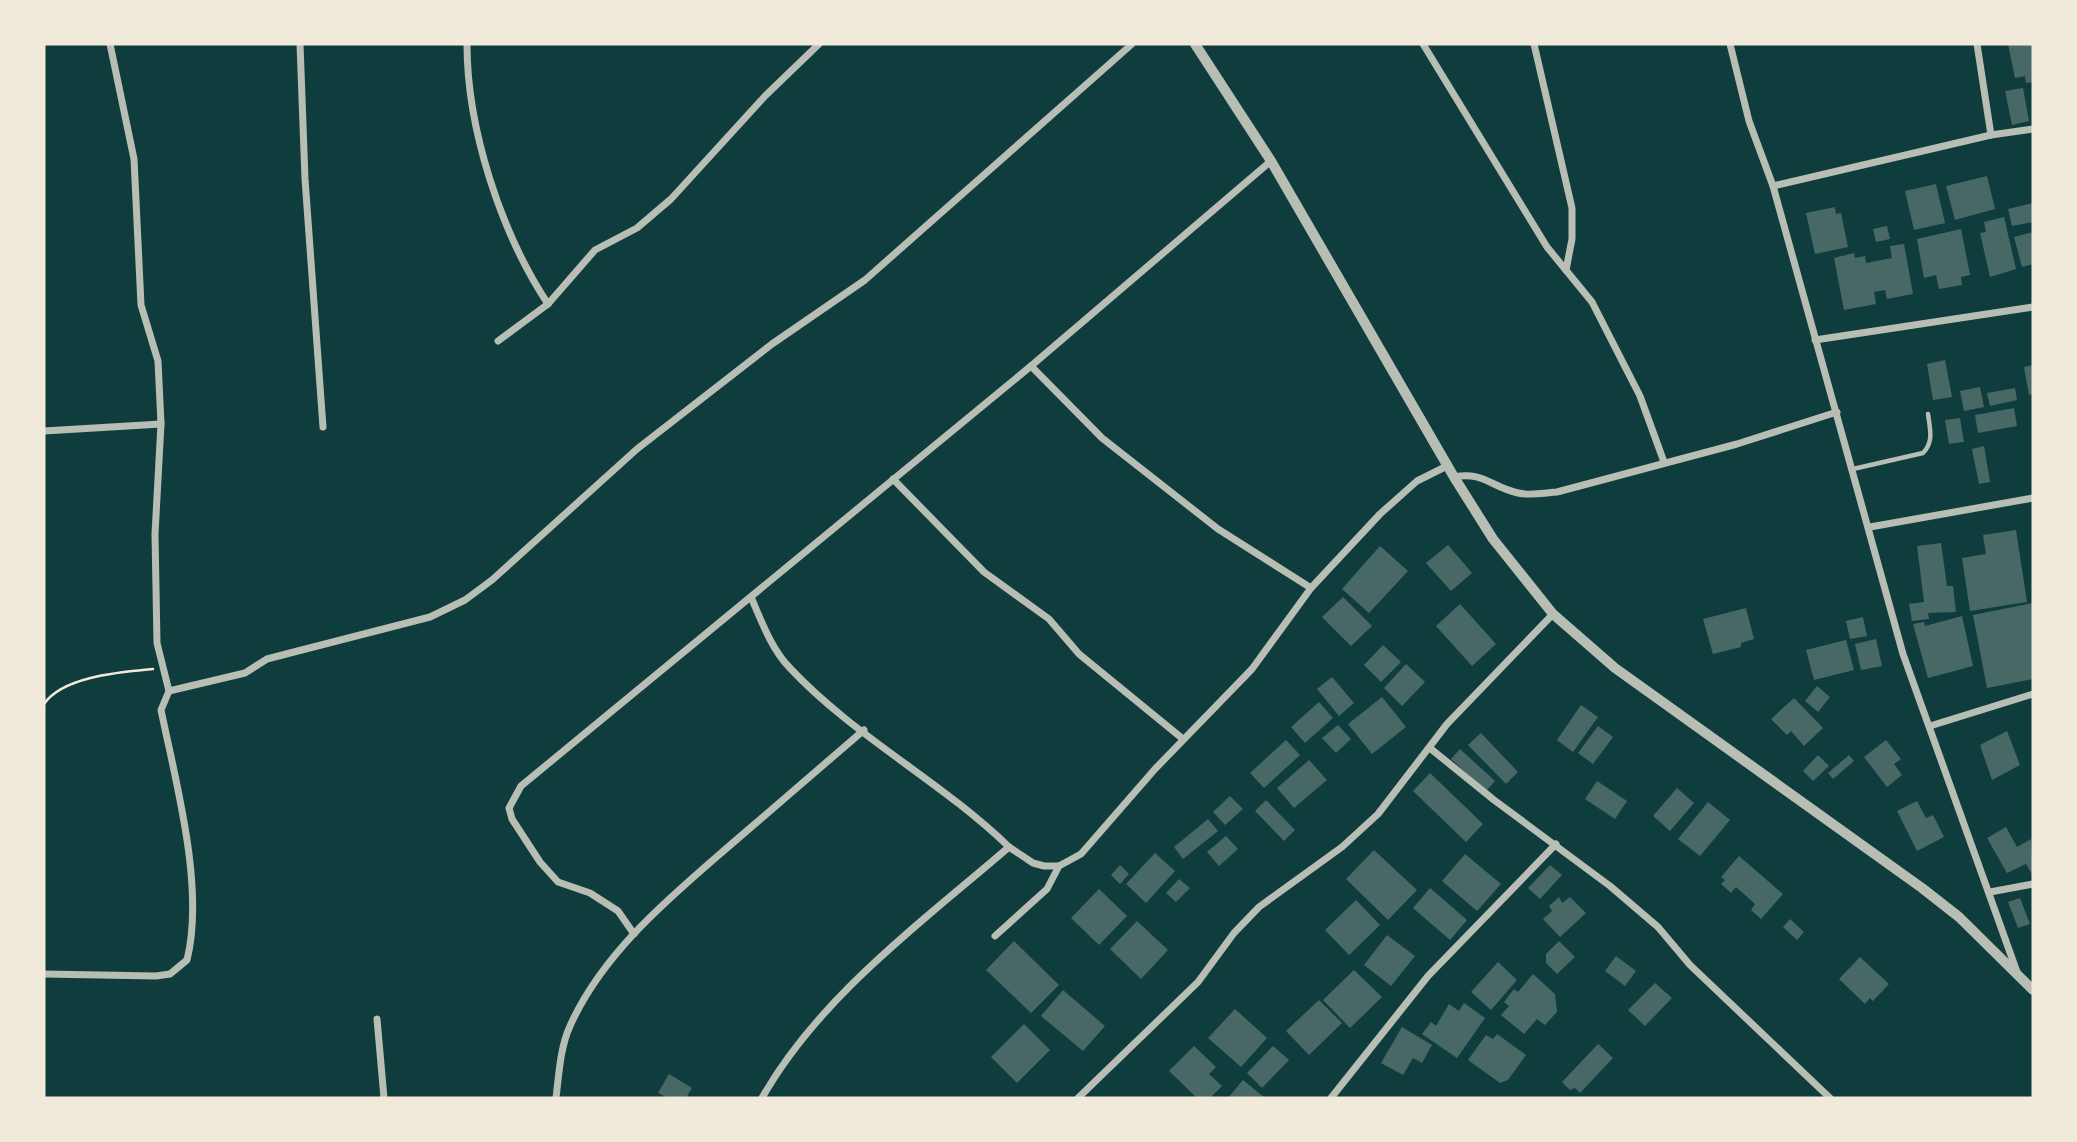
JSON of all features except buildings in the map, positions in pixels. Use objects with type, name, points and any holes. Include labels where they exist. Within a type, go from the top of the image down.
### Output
[{"type":"street","points":[[44,974],[170,974],[187,960],[192,923],[190,862],[162,710],[169,691],[157,643],[155,534],[161,424],[158,361],[141,304],[134,159],[110,44]]},
{"type":"street","points":[[300,44],[305,179],[323,427]]},
{"type":"street","points":[[467,44],[469,79],[493,188],[527,273],[548,304]]},
{"type":"street","points":[[498,341],[548,304],[596,250],[637,228],[671,199],[765,96],[819,44]]},
{"type":"street","points":[[169,691],[245,673],[267,659],[312,646],[430,617],[465,600],[492,580],[636,449],[772,344],[865,280],[1132,44]]},
{"type":"street","points":[[1195,44],[1271,161],[1447,466],[1493,539],[1553,614],[1615,668],[1922,888],[1959,917],[2033,990]]},
{"type":"street","points":[[1423,44],[1547,247],[1592,302],[1640,396],[1664,462]]},
{"type":"street","points":[[1534,44],[1572,208],[1572,239],[1566,270]]},
{"type":"street","points":[[1730,44],[1749,121],[1773,186],[1870,527],[1888,602],[2017,972]]},
{"type":"street","points":[[1977,44],[1991,135]]},
{"type":"street","points":[[1773,186],[1991,135],[2033,129]]},
{"type":"street","points":[[634,934],[610,905],[590,893],[558,882],[540,862],[512,819],[512,801],[521,786],[1031,366],[1271,161]]},
{"type":"street","points":[[1815,340],[2033,307]]},
{"type":"street","points":[[1031,366],[1102,438],[1219,528],[1311,588]]},
{"type":"street","points":[[1454,477],[1474,474],[1503,488],[1527,495],[1557,492],[1737,444],[1837,411]]},
{"type":"street","points":[[44,431],[161,424]]},
{"type":"street","points":[[995,936],[1047,889],[1059,866],[1081,854],[1183,739],[1252,669],[1311,588],[1380,514],[1416,481],[1447,466]]},
{"type":"street","points":[[893,479],[984,572],[1049,620],[1079,654],[1183,739]]},
{"type":"street","points":[[1870,527],[2033,498]]},
{"type":"street","points":[[751,597],[769,637],[788,666],[1009,847],[1033,863],[1059,866]]},
{"type":"street","points":[[1078,1098],[1198,982],[1259,907],[1342,847],[1378,814],[1447,724],[1553,614]]},
{"type":"street","points":[[1930,726],[2033,694]]},
{"type":"street","points":[[556,1098],[562,1045],[570,1025],[584,999],[634,934],[669,898],[864,730]]},
{"type":"street","points":[[1430,749],[1494,800],[1556,844],[1658,927],[1690,965],[1830,1098]]},
{"type":"street","points":[[1331,1098],[1428,976],[1556,844]]},
{"type":"street","points":[[762,1098],[808,1030],[863,973],[1009,847]]},
{"type":"street","points":[[1990,892],[2033,884]]},
{"type":"street","points":[[377,1019],[384,1098]]},
{"type":"lane","points":[[1853,469],[1923,453],[1929,447],[1931,439],[1928,414]]},
{"type":"path","points":[[44,704],[65,687],[88,680],[112,673],[163,668]]}]
